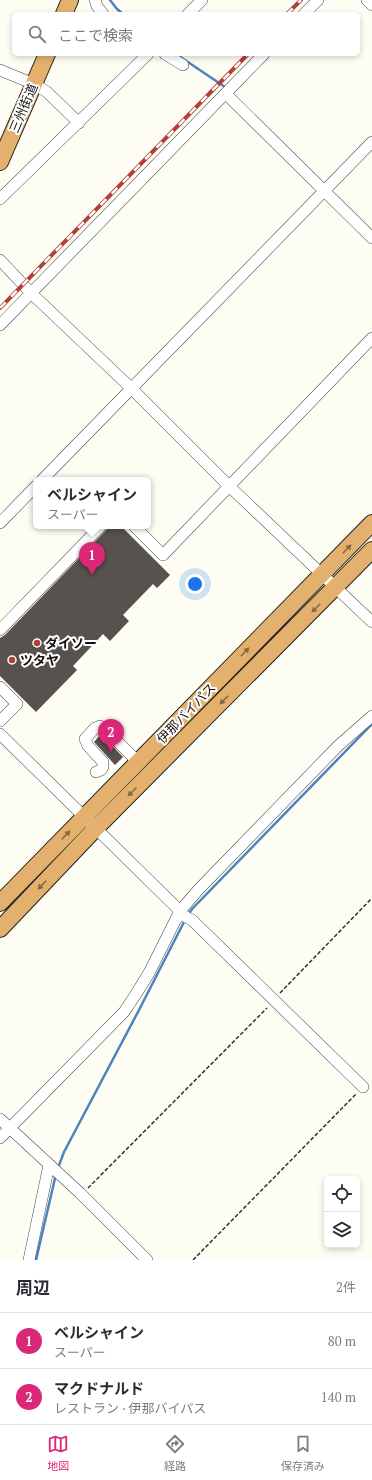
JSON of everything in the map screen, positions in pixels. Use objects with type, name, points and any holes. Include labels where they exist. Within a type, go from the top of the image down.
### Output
[{"type":"highway","points":[[65,12],[70,0]]},
{"type":"highway","name":"三州街道","points":[[0,162],[46,56]]},
{"type":"highway","name":"伊那バイパス","points":[[0,903],[372,523]]},
{"type":"highway","name":"伊那バイパス","points":[[0,929],[96,828],[372,550]]},
{"type":"street","points":[[95,0],[102,12]]},
{"type":"street","points":[[190,12],[202,0]]},
{"type":"street","points":[[306,12],[318,0]]},
{"type":"street","points":[[366,0],[372,5]]},
{"type":"street","points":[[0,199],[146,56]]},
{"type":"street","points":[[168,56],[183,66]]},
{"type":"street","points":[[0,325],[262,56]]},
{"type":"street","points":[[0,70],[34,84],[47,92],[79,123]]},
{"type":"street","points":[[226,94],[372,238]]},
{"type":"street","points":[[45,477],[372,142]]},
{"type":"street","points":[[0,260],[31,293],[131,388],[229,486],[372,622]]},
{"type":"street","points":[[137,529],[163,555],[372,338]]},
{"type":"street","points":[[0,524],[33,489]]},
{"type":"street","points":[[0,630],[98,529]]},
{"type":"street","points":[[0,687],[17,704],[0,721]]},
{"type":"street","points":[[0,1138],[124,1012],[185,916],[199,888],[338,746],[372,716]]},
{"type":"street","points":[[96,772],[101,770],[103,767],[103,762],[88,746],[85,739],[95,728],[100,726],[104,728],[138,762]]},
{"type":"street","points":[[0,734],[185,916],[363,1087]]},
{"type":"street","points":[[0,1119],[80,1193],[147,1260]]},
{"type":"street","points":[[29,1260],[51,1166]]},
{"type":"path","points":[[80,1193],[86,1190],[274,1001],[372,898]]},
{"type":"path","points":[[193,1260],[363,1087]]},
{"type":"building","points":[[107,529],[124,529],[170,575],[157,588],[153,584],[123,615],[129,621],[110,641],[103,634],[73,666],[77,670],[36,712],[0,676],[0,638],[5,635]]},
{"type":"building","points":[[101,734],[123,757],[115,765],[94,742]]},
{"type":"waterway","points":[[110,0],[121,12]]},
{"type":"waterway","points":[[179,56],[225,87]]},
{"type":"waterway","points":[[188,915],[192,909],[372,724]]},
{"type":"waterway","points":[[58,1168],[64,1152],[185,920]]},
{"type":"waterway","points":[[36,1260],[56,1174]]},
{"type":"railway","points":[[289,12],[301,0]]},
{"type":"railway","points":[[0,308],[246,56]]},
{"type":"place","name":"ベルシャイン","points":[[92,575]]},
{"type":"place","name":"ダイソー","points":[[37,643]]},
{"type":"place","name":"ツタヤ","points":[[12,660]]},
{"type":"place","name":"マクドナルド","points":[[111,752]]}]
